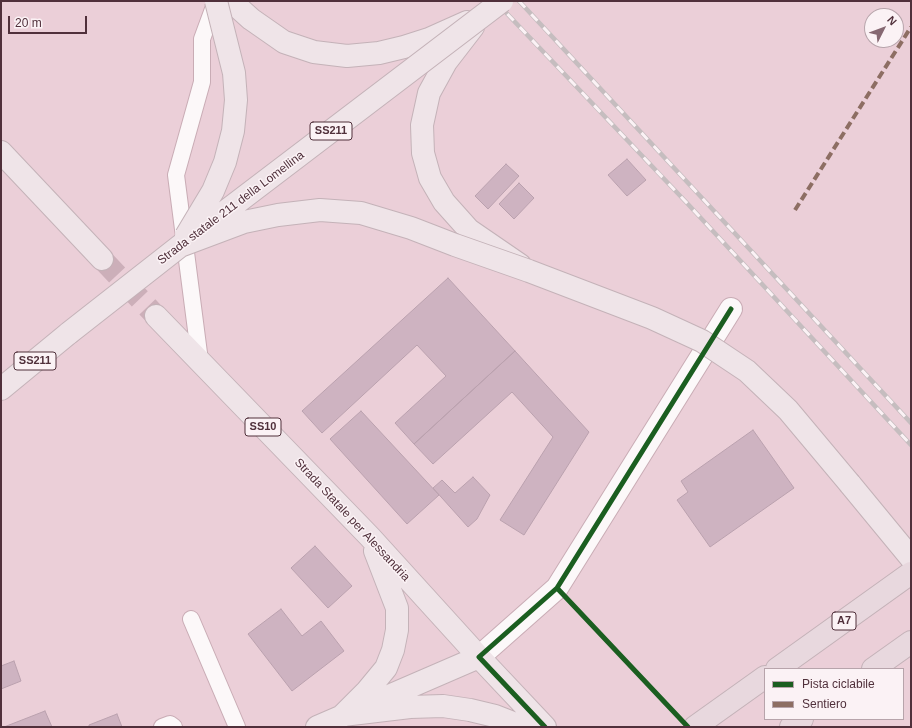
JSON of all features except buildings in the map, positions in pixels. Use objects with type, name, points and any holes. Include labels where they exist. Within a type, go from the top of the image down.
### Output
[{"type":"highway","name":"A7","points":[[777,668],[911,573]]},
{"type":"highway","points":[[874,668],[911,642]]},
{"type":"highway","points":[[695,727],[764,678]]},
{"type":"highway","points":[[791,727],[801,720]]},
{"type":"main road","points":[[180,246],[213,191],[225,162],[233,130],[236,100],[234,73],[216,1]]},
{"type":"main road","points":[[231,1],[250,19],[284,42],[314,52],[347,56],[380,53],[429,40],[483,15]]},
{"type":"main road","name":"Strada statale 211 della Lomellina","points":[[1,389],[180,246],[502,1]]},
{"type":"main road","points":[[483,15],[446,62],[429,93],[422,125],[423,153],[430,178],[444,202],[469,230],[529,270]]},
{"type":"main road","points":[[1,152],[102,259]]},
{"type":"main road","points":[[1,173],[64,220]]},
{"type":"main road","points":[[180,246],[244,222],[278,215],[320,210],[361,214],[404,226],[529,270],[652,318],[702,341],[747,371],[788,410],[911,558]]},
{"type":"main road","name":"Strada Statale per Alessandria","points":[[156,316],[370,537],[545,727]]},
{"type":"main road","points":[[343,715],[367,691],[386,668],[393,650],[397,630],[396,608],[370,537]]},
{"type":"main road","points":[[317,727],[479,657]]},
{"type":"main road","points":[[343,715],[410,707],[443,706],[495,716],[523,727]]},
{"type":"street","points":[[479,657],[557,588],[731,309]]},
{"type":"lane","points":[[200,361],[176,176],[202,82],[202,39],[216,1]]},
{"type":"lane","points":[[191,619],[237,727]]},
{"type":"lane","points":[[162,727],[170,724],[174,727]]},
{"type":"tunnel","points":[[102,259],[156,316]]},
{"type":"railway","points":[[495,1],[686,202],[911,445]]},
{"type":"railway","points":[[519,1],[911,423]]},
{"type":"marked path","points":[[795,210],[911,27]]},
{"type":"cycle path","points":[[545,727],[479,657],[557,588],[731,309]]},
{"type":"cycle path","points":[[557,588],[688,727]]}]
